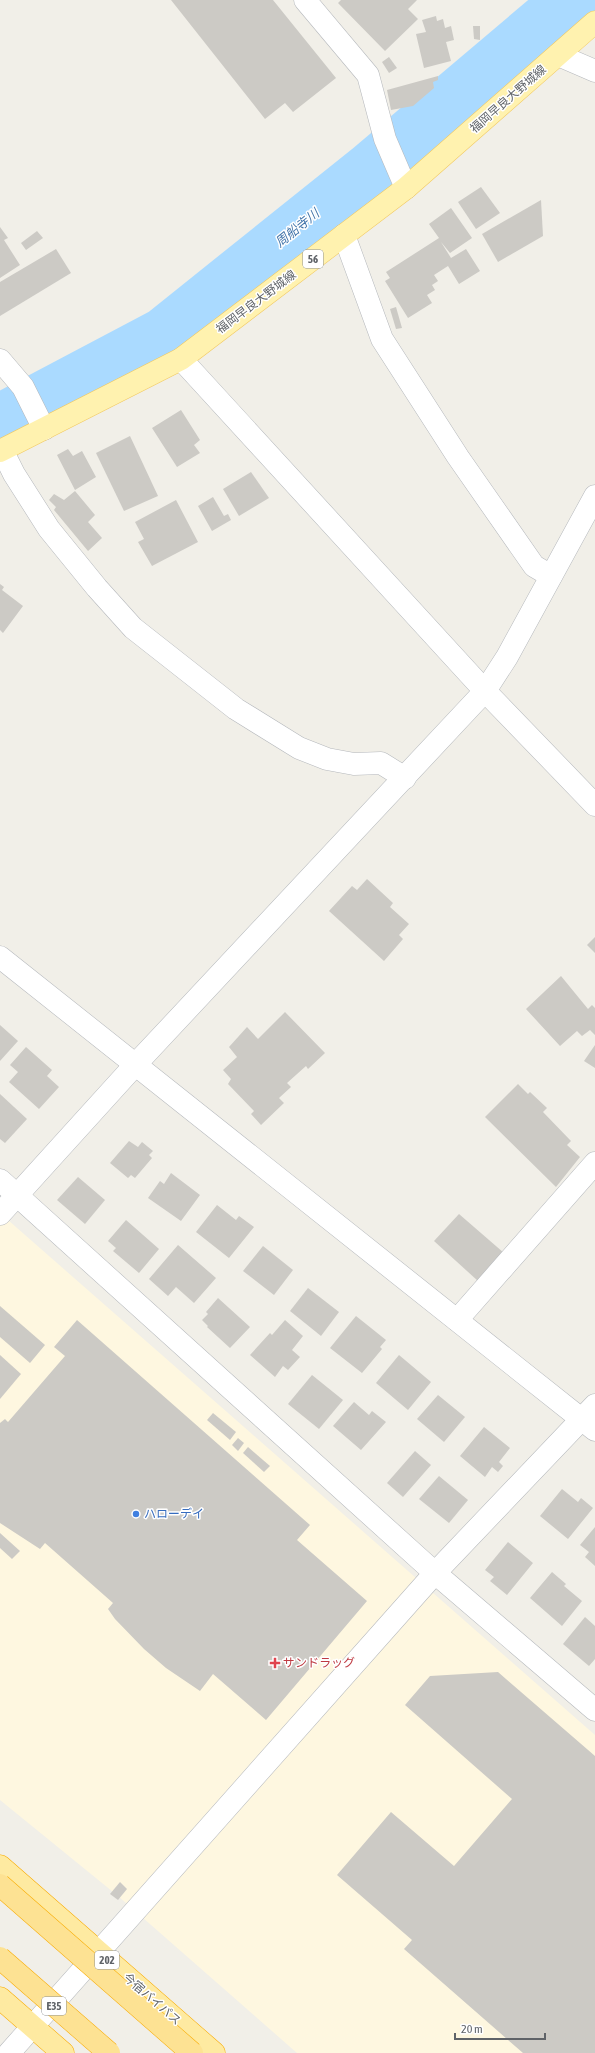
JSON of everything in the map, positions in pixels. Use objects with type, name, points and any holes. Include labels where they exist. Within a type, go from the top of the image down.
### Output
[{"type":"highway","name":"今宿バイパス","points":[[0,1866],[214,2053]]},
{"type":"highway","points":[[0,1885],[192,2053]]},
{"type":"highway","name":"E35","points":[[0,1958],[109,2053]]},
{"type":"highway","points":[[0,1998],[63,2053]]},
{"type":"main road","name":"福岡早良大野城線","points":[[1,451],[180,359],[406,188],[595,22]]},
{"type":"street","points":[[307,1],[368,75],[385,139],[406,188]]},
{"type":"street","points":[[558,55],[595,72]]},
{"type":"street","points":[[344,235],[382,340],[458,457],[534,566],[551,576]]},
{"type":"street","points":[[180,359],[485,691],[595,805]]},
{"type":"street","points":[[0,360],[23,387],[44,429]]},
{"type":"street","points":[[1,451],[14,474],[50,528],[97,588],[133,628],[236,708],[299,748],[327,759],[354,764],[381,763],[405,778]]},
{"type":"street","points":[[0,1214],[135,1065],[485,691],[507,657],[595,496]]},
{"type":"street","points":[[0,957],[458,1320],[591,1418],[435,1573],[9,2053]]},
{"type":"street","points":[[458,1320],[595,1163]]},
{"type":"street","points":[[0,1180],[435,1573],[595,1710]]},
{"type":"shaded area","points":[[0,1213],[595,1735],[595,2053],[297,2053],[118,1896],[0,1800]]},
{"type":"building","points":[[171,0],[273,0],[336,78],[293,112],[285,103],[265,119]]},
{"type":"building","points":[[341,0],[417,0],[408,9],[418,19],[385,51],[338,3]]},
{"type":"building","points":[[436,16],[437,21],[443,19],[445,28],[451,26],[454,40],[446,42],[451,61],[424,68],[416,34],[426,32],[422,20]]},
{"type":"building","points":[[473,26],[480,26],[480,40],[474,39]]},
{"type":"building","points":[[389,57],[397,68],[389,73],[382,62]]},
{"type":"building","points":[[438,76],[438,80],[433,82],[434,88],[413,106],[391,110],[387,90]]},
{"type":"building","points":[[481,187],[500,213],[476,229],[458,202]]},
{"type":"building","points":[[541,200],[543,236],[498,262],[482,234]]},
{"type":"building","points":[[451,208],[472,238],[450,253],[441,242],[451,258],[466,249],[480,271],[459,284],[448,266],[434,275],[438,281],[432,285],[435,290],[427,295],[432,303],[408,318],[385,281],[390,278],[386,272],[439,238],[429,224]]},
{"type":"building","points":[[0,227],[8,238],[4,240],[20,265],[0,278]]},
{"type":"building","points":[[37,231],[43,238],[26,250],[21,243]]},
{"type":"building","points":[[56,249],[71,273],[0,316],[0,282]]},
{"type":"building","points":[[396,307],[402,328],[396,329],[390,309]]},
{"type":"building","points":[[181,410],[200,440],[194,445],[200,453],[177,467],[152,428]]},
{"type":"building","points":[[130,436],[158,496],[124,511],[96,453]]},
{"type":"building","points":[[68,449],[73,456],[82,451],[96,477],[75,490],[57,455]]},
{"type":"building","points":[[251,472],[269,498],[239,516],[223,489]]},
{"type":"building","points":[[75,491],[95,515],[88,522],[102,538],[88,551],[54,510],[56,507],[49,500],[54,494],[64,500]]},
{"type":"building","points":[[213,497],[224,516],[228,514],[231,520],[212,531],[198,506]]},
{"type":"building","points":[[176,500],[198,542],[152,566],[138,542],[144,539],[135,522]]},
{"type":"building","points":[[0,584],[4,587],[2,590],[23,606],[3,633],[0,630]]},
{"type":"building","points":[[367,879],[393,903],[390,907],[409,924],[399,935],[403,939],[384,961],[329,911],[352,886],[357,890]]},
{"type":"building","points":[[595,937],[595,953],[587,945]]},
{"type":"building","points":[[561,976],[588,1009],[592,1005],[595,1008],[595,1035],[590,1030],[582,1036],[577,1031],[560,1046],[526,1009]]},
{"type":"building","points":[[285,1012],[325,1053],[308,1069],[306,1066],[287,1083],[291,1087],[279,1098],[284,1103],[261,1125],[251,1114],[254,1111],[228,1084],[231,1079],[223,1070],[237,1057],[229,1047],[247,1027],[258,1039]]},
{"type":"building","points":[[0,1025],[18,1041],[0,1061]]},
{"type":"building","points":[[595,1045],[595,1068],[584,1061]]},
{"type":"building","points":[[26,1047],[52,1070],[47,1076],[59,1087],[39,1109],[9,1082],[18,1072],[10,1065]]},
{"type":"building","points":[[518,1084],[528,1094],[530,1092],[547,1108],[543,1112],[571,1141],[567,1145],[580,1157],[556,1187],[485,1117]]},
{"type":"building","points":[[0,1094],[27,1119],[5,1143],[0,1139]]},
{"type":"building","points":[[129,1141],[138,1147],[142,1142],[153,1151],[149,1155],[152,1158],[135,1178],[131,1175],[128,1178],[110,1163]]},
{"type":"building","points":[[171,1173],[200,1195],[181,1221],[148,1198],[160,1181],[164,1184]]},
{"type":"building","points":[[78,1177],[105,1200],[85,1224],[57,1200]]},
{"type":"building","points":[[217,1205],[236,1220],[239,1216],[254,1227],[229,1258],[196,1232]]},
{"type":"building","points":[[459,1214],[504,1253],[478,1281],[434,1241]]},
{"type":"building","points":[[126,1220],[159,1249],[139,1273],[113,1251],[116,1248],[108,1241]]},
{"type":"building","points":[[178,1245],[216,1278],[194,1303],[176,1287],[168,1296],[149,1279]]},
{"type":"building","points":[[263,1246],[293,1270],[274,1295],[243,1271]]},
{"type":"building","points":[[308,1288],[339,1312],[321,1336],[290,1311]]},
{"type":"building","points":[[218,1298],[250,1327],[230,1348],[207,1327],[208,1326],[202,1320],[208,1314],[206,1312]]},
{"type":"building","points":[[0,1306],[45,1345],[30,1363],[0,1337]]},
{"type":"building","points":[[356,1316],[386,1340],[380,1347],[382,1349],[362,1373],[330,1348]]},
{"type":"building","points":[[77,1320],[310,1525],[297,1540],[367,1601],[266,1720],[213,1674],[200,1691],[166,1668],[144,1649],[115,1619],[108,1609],[113,1603],[45,1543],[40,1549],[0,1523],[0,1423],[5,1419],[8,1422],[65,1356],[54,1347]]},
{"type":"building","points":[[285,1320],[303,1336],[292,1350],[300,1357],[288,1370],[283,1366],[275,1377],[250,1355],[270,1333],[272,1335]]},
{"type":"building","points":[[0,1355],[21,1374],[0,1399]]},
{"type":"building","points":[[399,1355],[431,1382],[408,1410],[376,1383]]},
{"type":"building","points":[[312,1375],[343,1400],[319,1429],[288,1404]]},
{"type":"building","points":[[438,1395],[465,1417],[444,1442],[417,1419]]},
{"type":"building","points":[[354,1402],[369,1415],[372,1411],[386,1422],[361,1450],[333,1426]]},
{"type":"building","points":[[213,1413],[236,1432],[230,1440],[207,1420]]},
{"type":"building","points":[[484,1427],[510,1448],[499,1462],[503,1466],[498,1472],[492,1467],[485,1477],[460,1456]]},
{"type":"building","points":[[238,1438],[244,1443],[238,1451],[232,1445]]},
{"type":"building","points":[[248,1447],[270,1466],[264,1472],[243,1453]]},
{"type":"building","points":[[415,1451],[431,1465],[403,1497],[387,1483]]},
{"type":"building","points":[[439,1476],[468,1500],[449,1523],[419,1499]]},
{"type":"building","points":[[562,1489],[578,1502],[581,1498],[593,1508],[568,1539],[540,1516]]},
{"type":"building","points":[[595,1527],[595,1566],[585,1557],[589,1552],[580,1545]]},
{"type":"building","points":[[0,1533],[20,1551],[12,1559],[0,1548]]},
{"type":"building","points":[[508,1542],[533,1563],[507,1595],[490,1581],[494,1577],[485,1570]]},
{"type":"building","points":[[552,1572],[566,1584],[564,1586],[582,1601],[562,1626],[530,1598]]},
{"type":"building","points":[[585,1617],[595,1626],[595,1659],[589,1666],[563,1644]]},
{"type":"building","points":[[498,1672],[595,1756],[595,2053],[523,2053],[404,1949],[412,1940],[337,1875],[391,1812],[454,1866],[512,1799],[405,1705],[430,1676]]},
{"type":"building","points":[[120,1882],[127,1889],[118,1900],[110,1894]]},
{"type":"waterway","name":"周船寺川","points":[[0,421],[163,335],[369,170],[570,0]]},
{"type":"place","name":"ハローデイ","points":[[136,1514]]},
{"type":"place","name":"サンドラッグ","points":[[275,1663]]}]
